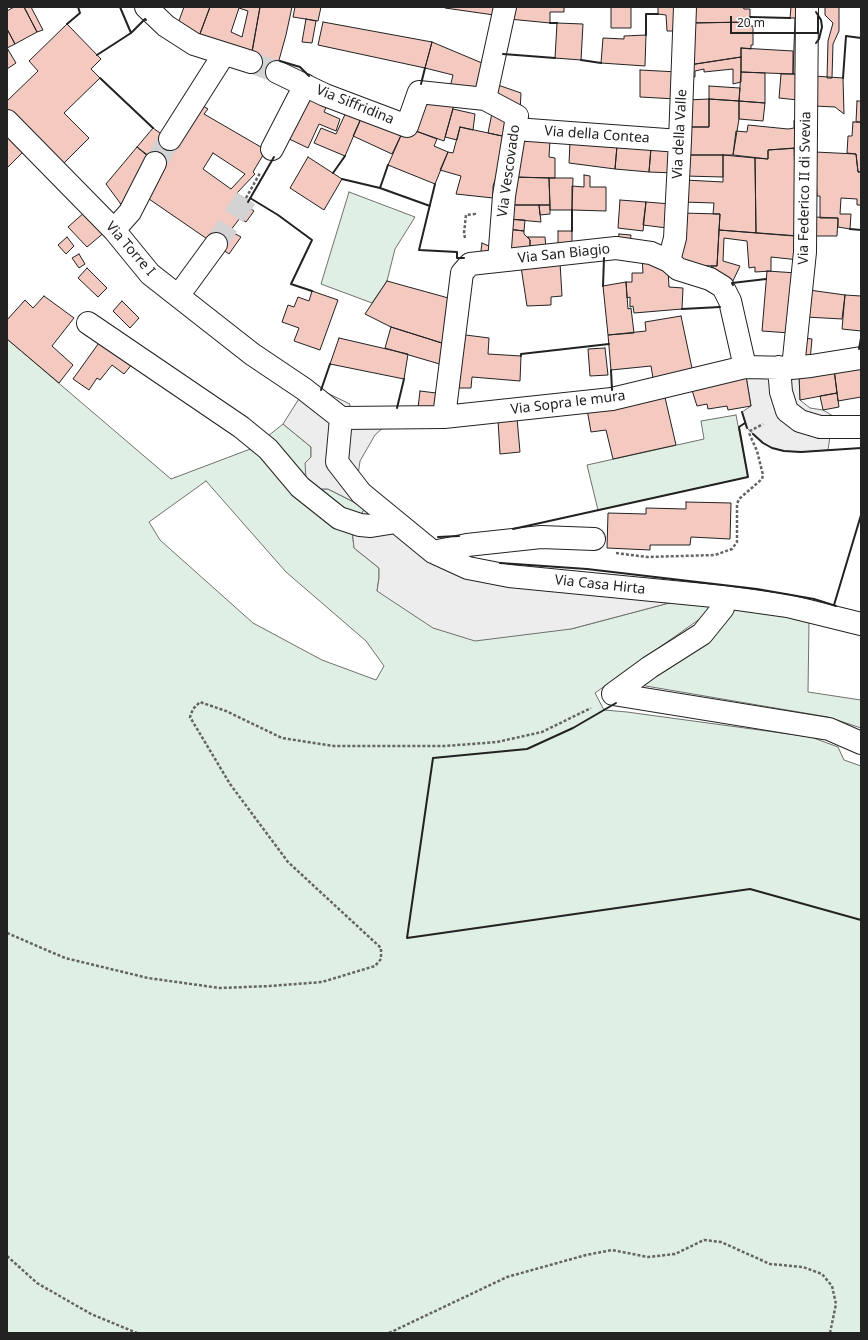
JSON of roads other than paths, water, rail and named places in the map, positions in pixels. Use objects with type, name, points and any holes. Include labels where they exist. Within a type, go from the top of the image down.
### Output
[{"type":"street","points":[[146,7],[166,26],[194,44],[251,62]]},
{"type":"street","points":[[485,99],[505,7]]},
{"type":"street","name":"Via della Valle","points":[[669,261],[675,238],[685,7]]},
{"type":"street","name":"Via Federico II di Svevia","points":[[807,7],[805,252],[794,358],[785,367],[781,392],[787,411],[800,421],[820,427],[861,427]]},
{"type":"street","points":[[170,139],[224,54]]},
{"type":"street","name":"Via Siffridina","points":[[277,72],[325,95],[407,126],[420,92],[485,99]]},
{"type":"street","points":[[272,149],[305,85]]},
{"type":"street","name":"Via Vescovado","points":[[485,99],[517,116],[504,196],[499,261]]},
{"type":"street","name":"Via Torre I","points":[[7,121],[114,230],[150,274],[252,354],[304,388],[341,418]]},
{"type":"street","name":"Via della Contea","points":[[515,128],[680,141]]},
{"type":"street","points":[[114,230],[130,212],[155,163]]},
{"type":"street","points":[[178,296],[216,244]]},
{"type":"street","name":"Via San Biagio","points":[[444,417],[462,273],[470,264],[616,248],[651,253],[669,261],[678,269],[710,279],[723,287],[730,301],[745,367]]},
{"type":"street","points":[[88,323],[241,427],[268,449],[300,487],[339,518],[360,525],[371,526],[396,522]]},
{"type":"street","name":"Via Sopra le mura","points":[[341,418],[444,417],[612,399],[745,367],[811,366],[861,358]]},
{"type":"street","name":"Via Casa Hirta","points":[[341,418],[337,462],[361,492],[433,552],[468,568],[509,576],[724,596],[788,606],[861,624]]},
{"type":"street","points":[[433,552],[467,545],[541,537],[594,539]]},
{"type":"street","points":[[724,596],[722,608],[702,634],[650,667],[613,694],[829,729],[861,743]]},
{"type":"tunnel","points":[[251,62],[277,72]]},
{"type":"tunnel","points":[[155,163],[170,139]]},
{"type":"tunnel","points":[[216,244],[246,198]]}]
